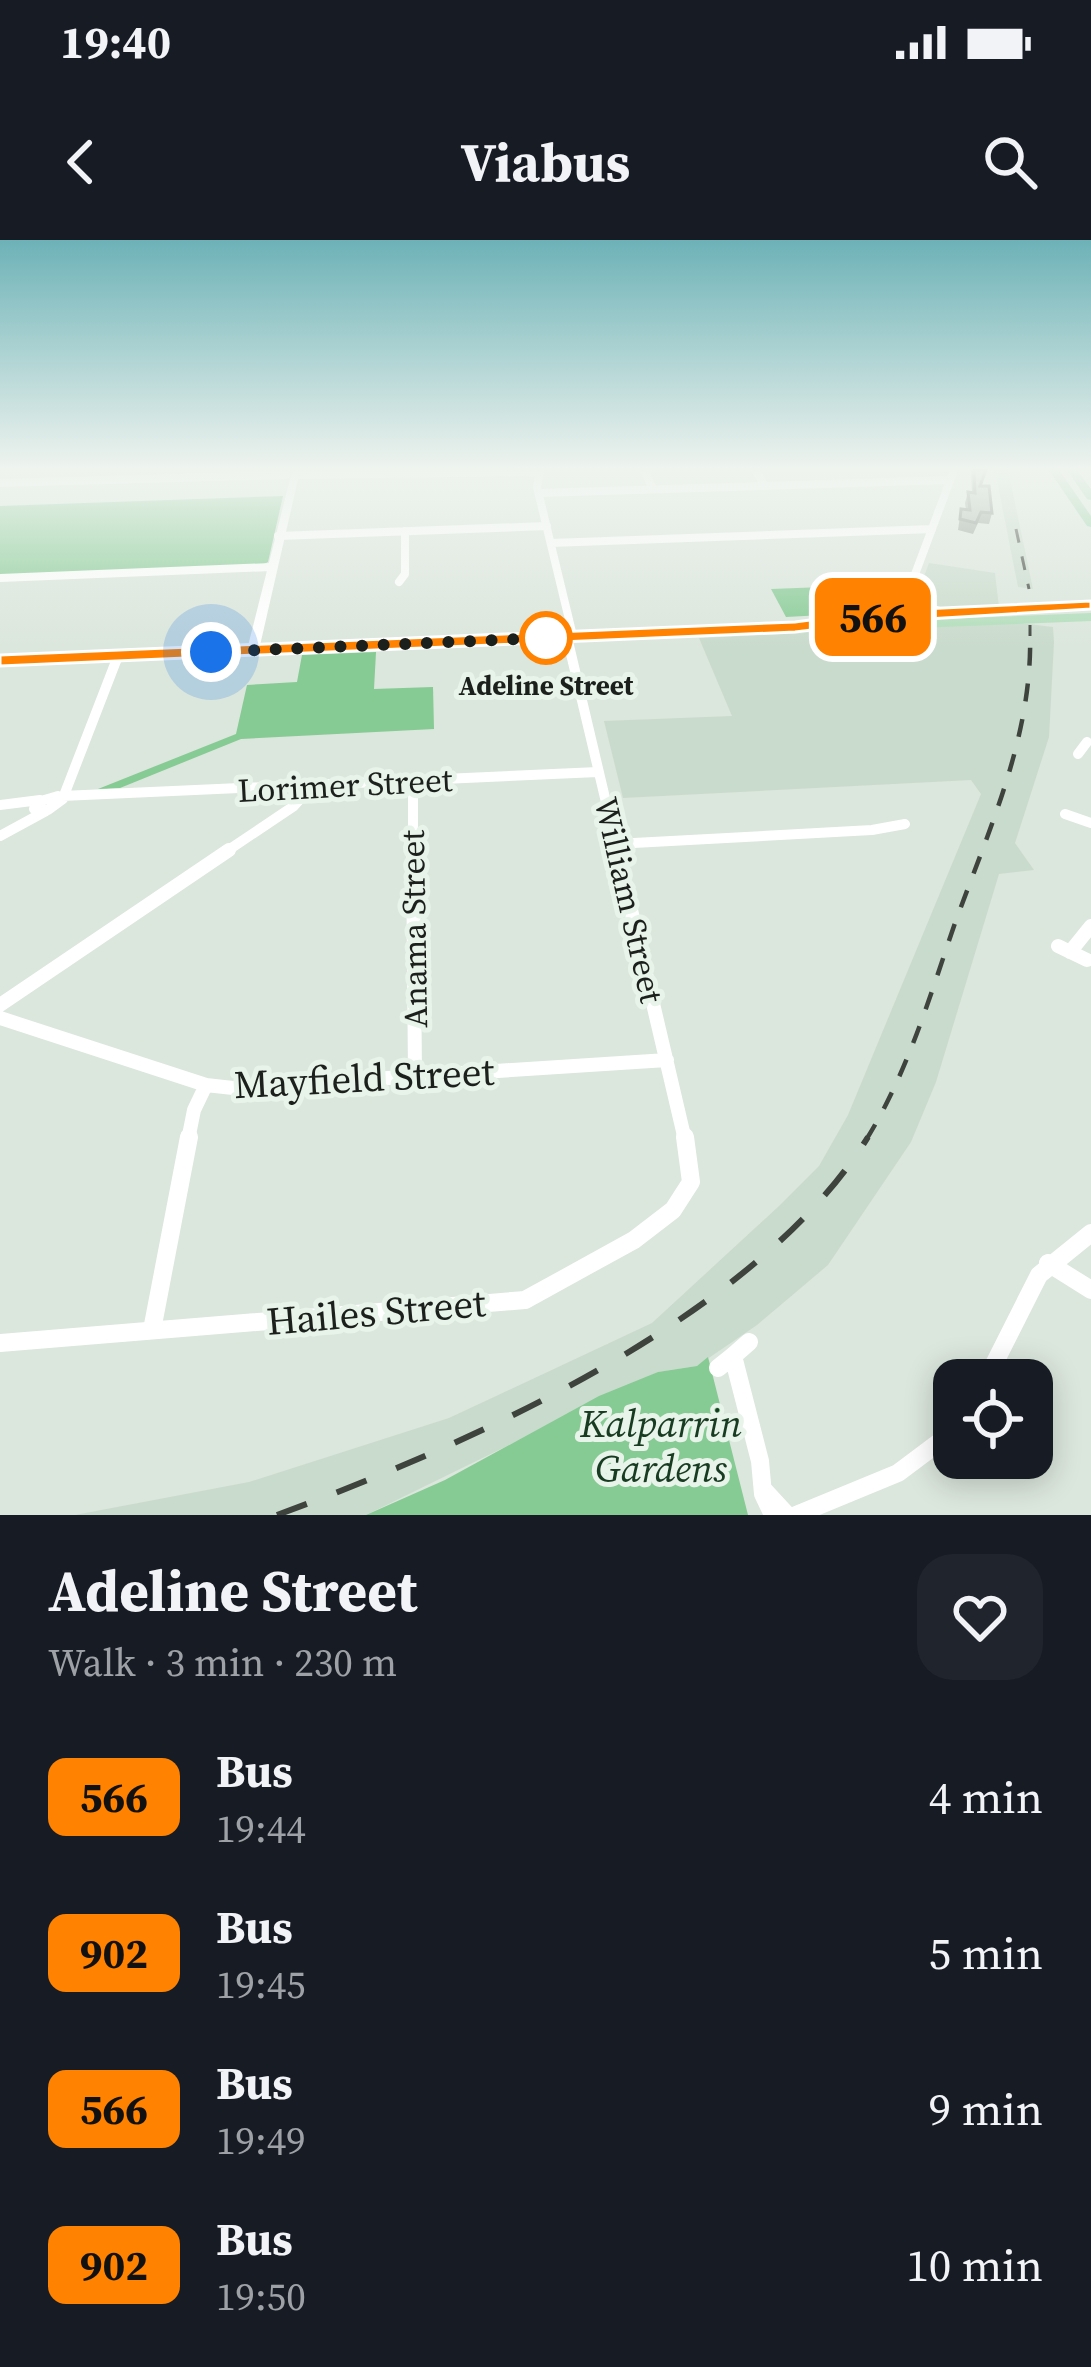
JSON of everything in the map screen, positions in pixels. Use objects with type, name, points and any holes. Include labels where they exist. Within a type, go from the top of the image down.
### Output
[{"type":"main road","points":[[0,661],[795,627],[900,614],[1091,606]]},
{"type":"main road","points":[[900,614],[1091,616]]},
{"type":"street","points":[[253,650],[279,530]]},
{"type":"street","points":[[278,536],[448,530]]},
{"type":"street","points":[[548,530],[570,637]]},
{"type":"street","points":[[551,543],[918,530]]},
{"type":"street","points":[[900,614],[932,530]]},
{"type":"street","points":[[399,582],[405,574],[405,531]]},
{"type":"street","points":[[0,578],[271,567]]},
{"type":"street","points":[[900,614],[910,588]]},
{"type":"street","name":"William Street","points":[[570,637],[691,1163]]},
{"type":"street","points":[[6,833],[51,802],[68,778],[118,656]]},
{"type":"street","name":"Lorimer Street","points":[[0,805],[598,772]]},
{"type":"street","name":"Anama Street","points":[[412,782],[415,1076]]},
{"type":"street","points":[[0,1005],[294,806],[311,787]]},
{"type":"street","points":[[1065,814],[1091,824]]},
{"type":"street","points":[[615,844],[872,830],[905,824]]},
{"type":"street","points":[[1087,960],[1064,949],[1091,926]]},
{"type":"street","name":"Mayfield Street","points":[[0,1018],[206,1084],[233,1088],[667,1060]]},
{"type":"street","points":[[152,1330],[194,1110],[206,1084]]},
{"type":"street","name":"Hailes Street","points":[[0,1343],[536,1297],[674,1211],[688,1192],[691,1163]]},
{"type":"street","points":[[997,1359],[1048,1263],[1091,1232]]},
{"type":"street","points":[[1048,1263],[1091,1290]]},
{"type":"street","points":[[733,1355],[772,1515]]},
{"type":"street","points":[[818,1515],[933,1450]]},
{"type":"street","points":[[762,1488],[791,1515],[845,1497]]},
{"type":"shaded area","points":[[1007,530],[1020,530],[1033,589],[1018,587]]},
{"type":"shaded area","points":[[929,563],[995,573],[999,607],[942,611],[920,603],[917,596]]},
{"type":"shaded area","points":[[1020,623],[1053,627],[1054,642],[1049,737],[1015,843],[1034,870],[999,874],[936,1082],[911,1142],[828,1265],[757,1325],[697,1366],[658,1372],[366,1515],[75,1515],[249,1482],[449,1418],[652,1323],[779,1206],[819,1166],[848,1115],[981,794],[971,780],[623,798],[604,721],[732,716],[699,638]]},
{"type":"green space","points":[[0,530],[275,530],[268,562],[262,565],[0,576]]},
{"type":"green space","points":[[823,587],[841,614],[786,617],[771,589]]},
{"type":"green space","points":[[376,652],[374,689],[433,687],[434,729],[241,739],[120,788],[98,789],[236,734],[247,685],[297,682],[302,655]]},
{"type":"green space","name":"Kalparrin Gardens","points":[[708,1357],[748,1515],[366,1515],[445,1480],[599,1396],[658,1372],[697,1366]]},
{"type":"railway","points":[[1016,530],[1029,589]]},
{"type":"railway","points":[[1030,625],[1030,633]]},
{"type":"railway","points":[[867,1139],[916,1036],[1006,783],[1024,709],[1030,633]]},
{"type":"railway","points":[[277,1515],[520,1412],[683,1317],[756,1262],[819,1202],[867,1139]]},
{"type":"bus line","name":"566","points":[[0,661],[795,627],[878,616],[1091,606]]},
{"type":"place","name":"Adeline Street","points":[[546,638]]},
{"type":"route","points":[[211,652],[546,638]]}]
